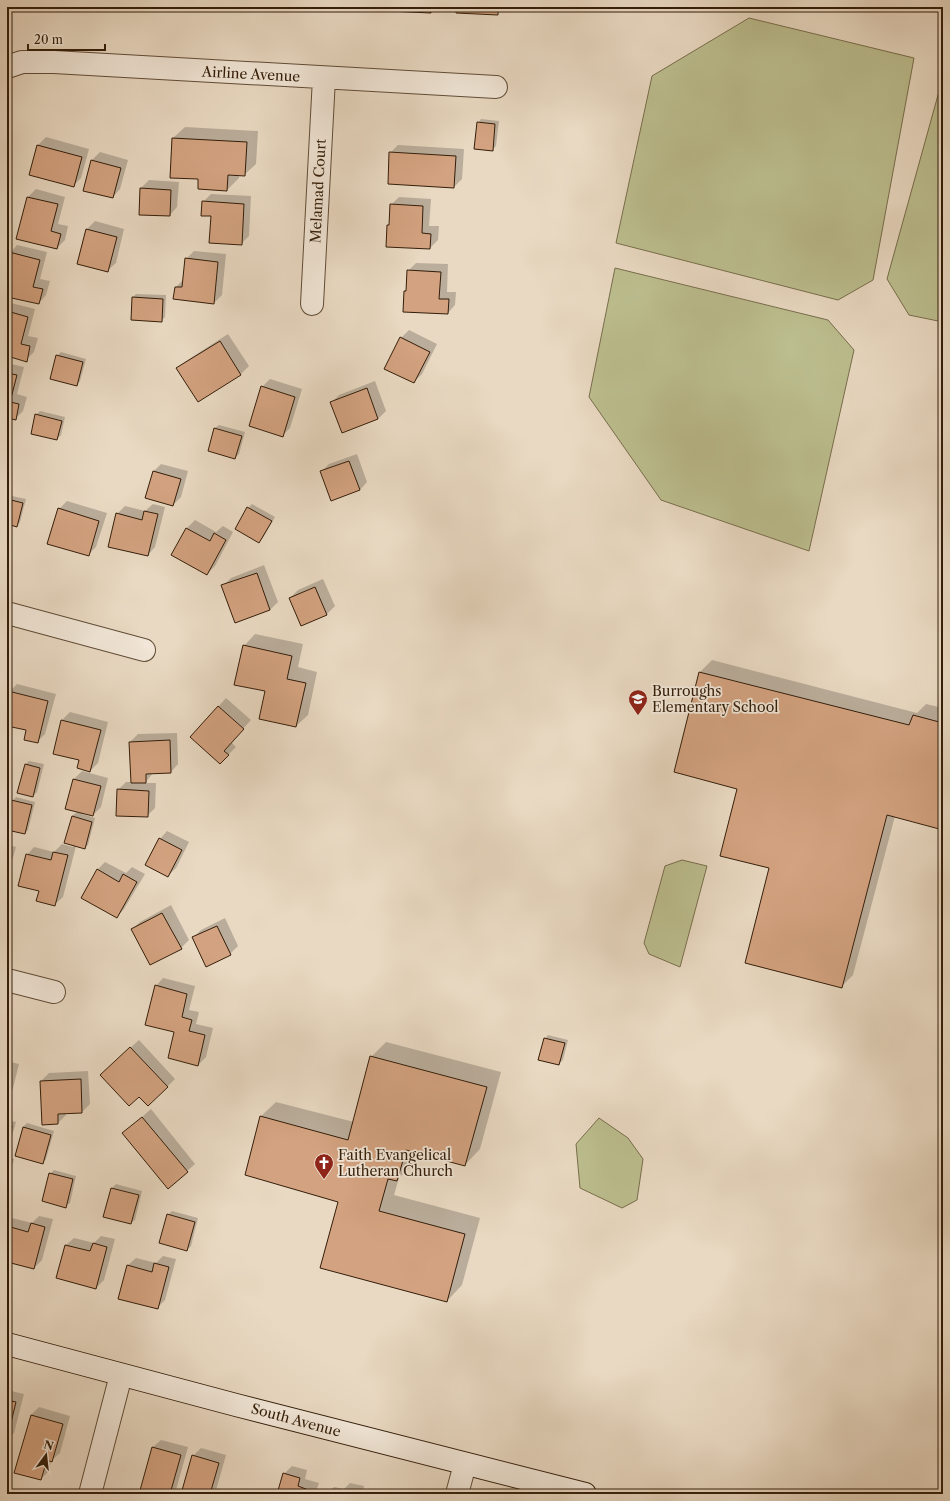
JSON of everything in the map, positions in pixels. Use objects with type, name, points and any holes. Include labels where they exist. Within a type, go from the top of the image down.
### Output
[{"type":"street","name":"Airline Avenue","points":[[7,67],[22,62],[46,62],[496,87]]},
{"type":"street","name":"Melamad Court","points":[[312,304],[324,78]]},
{"type":"street","points":[[7,613],[144,650]]},
{"type":"street","points":[[7,980],[54,992]]},
{"type":"street","name":"South Avenue","points":[[7,1344],[120,1375],[585,1494]]},
{"type":"street","points":[[90,1494],[120,1375]]},
{"type":"street","points":[[457,1494],[465,1464]]},
{"type":"green space","points":[[749,18],[914,58],[873,280],[838,300],[616,243],[652,76]]},
{"type":"green space","points":[[943,77],[943,322],[909,315],[887,279]]},
{"type":"green space","points":[[615,268],[828,320],[854,350],[809,551],[661,500],[589,397]]},
{"type":"green space","points":[[682,860],[707,866],[680,967],[649,954],[644,943],[665,866]]},
{"type":"green space","points":[[599,1118],[628,1138],[643,1159],[637,1200],[622,1208],[580,1188],[576,1144]]},
{"type":"building","points":[[389,7],[431,7],[431,13],[389,11]]},
{"type":"building","points":[[456,7],[498,7],[498,15],[456,13]]},
{"type":"building","points":[[477,122],[495,124],[493,151],[474,149]]},
{"type":"building","points":[[172,138],[247,142],[245,176],[228,175],[227,191],[198,189],[198,179],[170,178]]},
{"type":"building","points":[[37,145],[82,157],[74,187],[29,175]]},
{"type":"building","points":[[389,152],[456,156],[454,188],[388,184]]},
{"type":"building","points":[[91,160],[121,168],[113,198],[83,191]]},
{"type":"building","points":[[140,188],[171,190],[170,216],[139,215]]},
{"type":"building","points":[[27,197],[58,204],[51,231],[61,234],[57,249],[16,239]]},
{"type":"building","points":[[202,201],[244,204],[242,245],[209,243],[211,216],[201,216]]},
{"type":"building","points":[[390,204],[423,206],[422,233],[431,234],[430,249],[386,247]]},
{"type":"building","points":[[86,229],[117,237],[108,272],[77,264]]},
{"type":"building","points":[[9,252],[40,260],[33,287],[43,289],[39,304],[7,297],[7,259]]},
{"type":"building","points":[[185,258],[218,262],[214,304],[173,299],[175,287],[182,287]]},
{"type":"building","points":[[407,270],[441,272],[439,299],[449,299],[448,314],[403,312]]},
{"type":"building","points":[[132,297],[163,299],[162,322],[131,320]]},
{"type":"building","points":[[7,311],[28,317],[21,344],[30,346],[27,362],[7,356]]},
{"type":"building","points":[[400,337],[430,352],[414,383],[384,369]]},
{"type":"building","points":[[220,341],[241,375],[198,402],[176,368]]},
{"type":"building","points":[[56,355],[83,362],[77,386],[50,379]]},
{"type":"building","points":[[7,373],[17,375],[10,402],[19,404],[16,420],[7,418]]},
{"type":"building","points":[[261,386],[295,397],[283,437],[249,426]]},
{"type":"building","points":[[367,388],[378,419],[342,433],[330,402]]},
{"type":"building","points":[[35,414],[62,421],[57,440],[31,434]]},
{"type":"building","points":[[214,428],[242,436],[235,459],[208,451]]},
{"type":"building","points":[[349,461],[360,490],[331,501],[320,471]]},
{"type":"building","points":[[153,471],[181,479],[173,506],[145,498]]},
{"type":"building","points":[[7,499],[23,503],[17,527],[7,524]]},
{"type":"building","points":[[247,507],[272,521],[259,543],[235,529]]},
{"type":"building","points":[[58,508],[99,521],[89,556],[47,544]]},
{"type":"building","points":[[144,511],[158,514],[148,556],[108,547],[116,513],[142,520]]},
{"type":"building","points":[[186,528],[210,541],[214,533],[226,540],[207,575],[171,555]]},
{"type":"building","points":[[257,573],[270,610],[235,623],[221,585]]},
{"type":"building","points":[[315,587],[327,615],[301,626],[289,598]]},
{"type":"building","points":[[243,645],[292,656],[287,679],[306,683],[296,727],[259,719],[265,691],[234,685]]},
{"type":"building","points":[[699,672],[909,725],[913,715],[943,723],[943,830],[887,815],[842,988],[745,963],[769,868],[720,856],[737,789],[674,772]]},
{"type":"building","points":[[8,691],[48,701],[38,743],[24,740],[26,730],[7,726]]},
{"type":"building","points":[[218,706],[244,729],[224,751],[229,755],[220,764],[190,737]]},
{"type":"building","points":[[61,720],[101,730],[90,772],[77,768],[79,760],[53,754]]},
{"type":"building","points":[[170,740],[171,773],[146,774],[146,783],[131,783],[129,742]]},
{"type":"building","points":[[25,764],[40,768],[33,797],[17,793]]},
{"type":"building","points":[[73,779],[101,786],[93,816],[65,809]]},
{"type":"building","points":[[117,789],[149,791],[148,817],[116,816]]},
{"type":"building","points":[[11,800],[32,805],[25,834],[7,830],[7,817]]},
{"type":"building","points":[[72,816],[92,822],[85,849],[64,843]]},
{"type":"building","points":[[159,838],[182,850],[168,877],[145,865]]},
{"type":"building","points":[[53,852],[68,855],[55,906],[36,901],[39,891],[18,886],[26,854],[51,860]]},
{"type":"building","points":[[97,869],[119,882],[123,874],[137,882],[117,918],[81,898]]},
{"type":"building","points":[[162,913],[182,949],[150,965],[131,929]]},
{"type":"building","points":[[217,926],[231,955],[206,967],[192,937]]},
{"type":"building","points":[[155,985],[187,994],[182,1017],[192,1020],[189,1031],[205,1035],[198,1066],[168,1058],[174,1032],[145,1025]]},
{"type":"building","points":[[544,1038],[565,1043],[559,1065],[538,1060]]},
{"type":"building","points":[[130,1047],[168,1087],[148,1106],[139,1097],[129,1106],[100,1075]]},
{"type":"building","name":"Faith Evangelical Lutheran Church","points":[[370,1056],[487,1087],[465,1166],[406,1150],[397,1181],[388,1179],[379,1211],[465,1234],[447,1302],[320,1268],[338,1202],[245,1175],[260,1116],[348,1140]]},
{"type":"building","points":[[7,1071],[11,1072],[7,1089]]},
{"type":"building","points":[[81,1079],[82,1113],[58,1114],[58,1124],[42,1125],[40,1081]]},
{"type":"building","points":[[142,1117],[188,1172],[168,1189],[122,1133]]},
{"type":"building","points":[[7,1124],[12,1126],[7,1146]]},
{"type":"building","points":[[23,1127],[51,1135],[43,1164],[15,1156]]},
{"type":"building","points":[[7,1161],[11,1162],[7,1178]]},
{"type":"building","points":[[49,1173],[73,1179],[66,1208],[42,1201]]},
{"type":"building","points":[[111,1188],[139,1195],[131,1224],[103,1217]]},
{"type":"building","points":[[167,1214],[195,1222],[187,1251],[159,1243]]},
{"type":"building","points":[[31,1223],[45,1227],[34,1269],[7,1262],[7,1226],[28,1232]]},
{"type":"building","points":[[93,1243],[107,1247],[96,1289],[56,1278],[65,1245],[90,1251]]},
{"type":"building","points":[[154,1263],[169,1267],[158,1309],[118,1299],[127,1265],[152,1272]]},
{"type":"building","points":[[7,1400],[16,1402],[7,1439]]},
{"type":"building","points":[[31,1415],[63,1424],[52,1462],[47,1460],[41,1480],[14,1473]]},
{"type":"building","points":[[152,1447],[181,1455],[170,1494],[139,1494]]},
{"type":"building","points":[[192,1455],[219,1463],[210,1494],[181,1494]]},
{"type":"building","points":[[283,1473],[300,1478],[298,1486],[311,1491],[310,1494],[277,1494]]},
{"type":"building","points":[[341,1490],[356,1494],[340,1494]]},
{"type":"place","name":"Burroughs Elementary School","points":[[638,716]]},
{"type":"place","name":"Faith Evangelical Lutheran Church","points":[[324,1180]]}]
